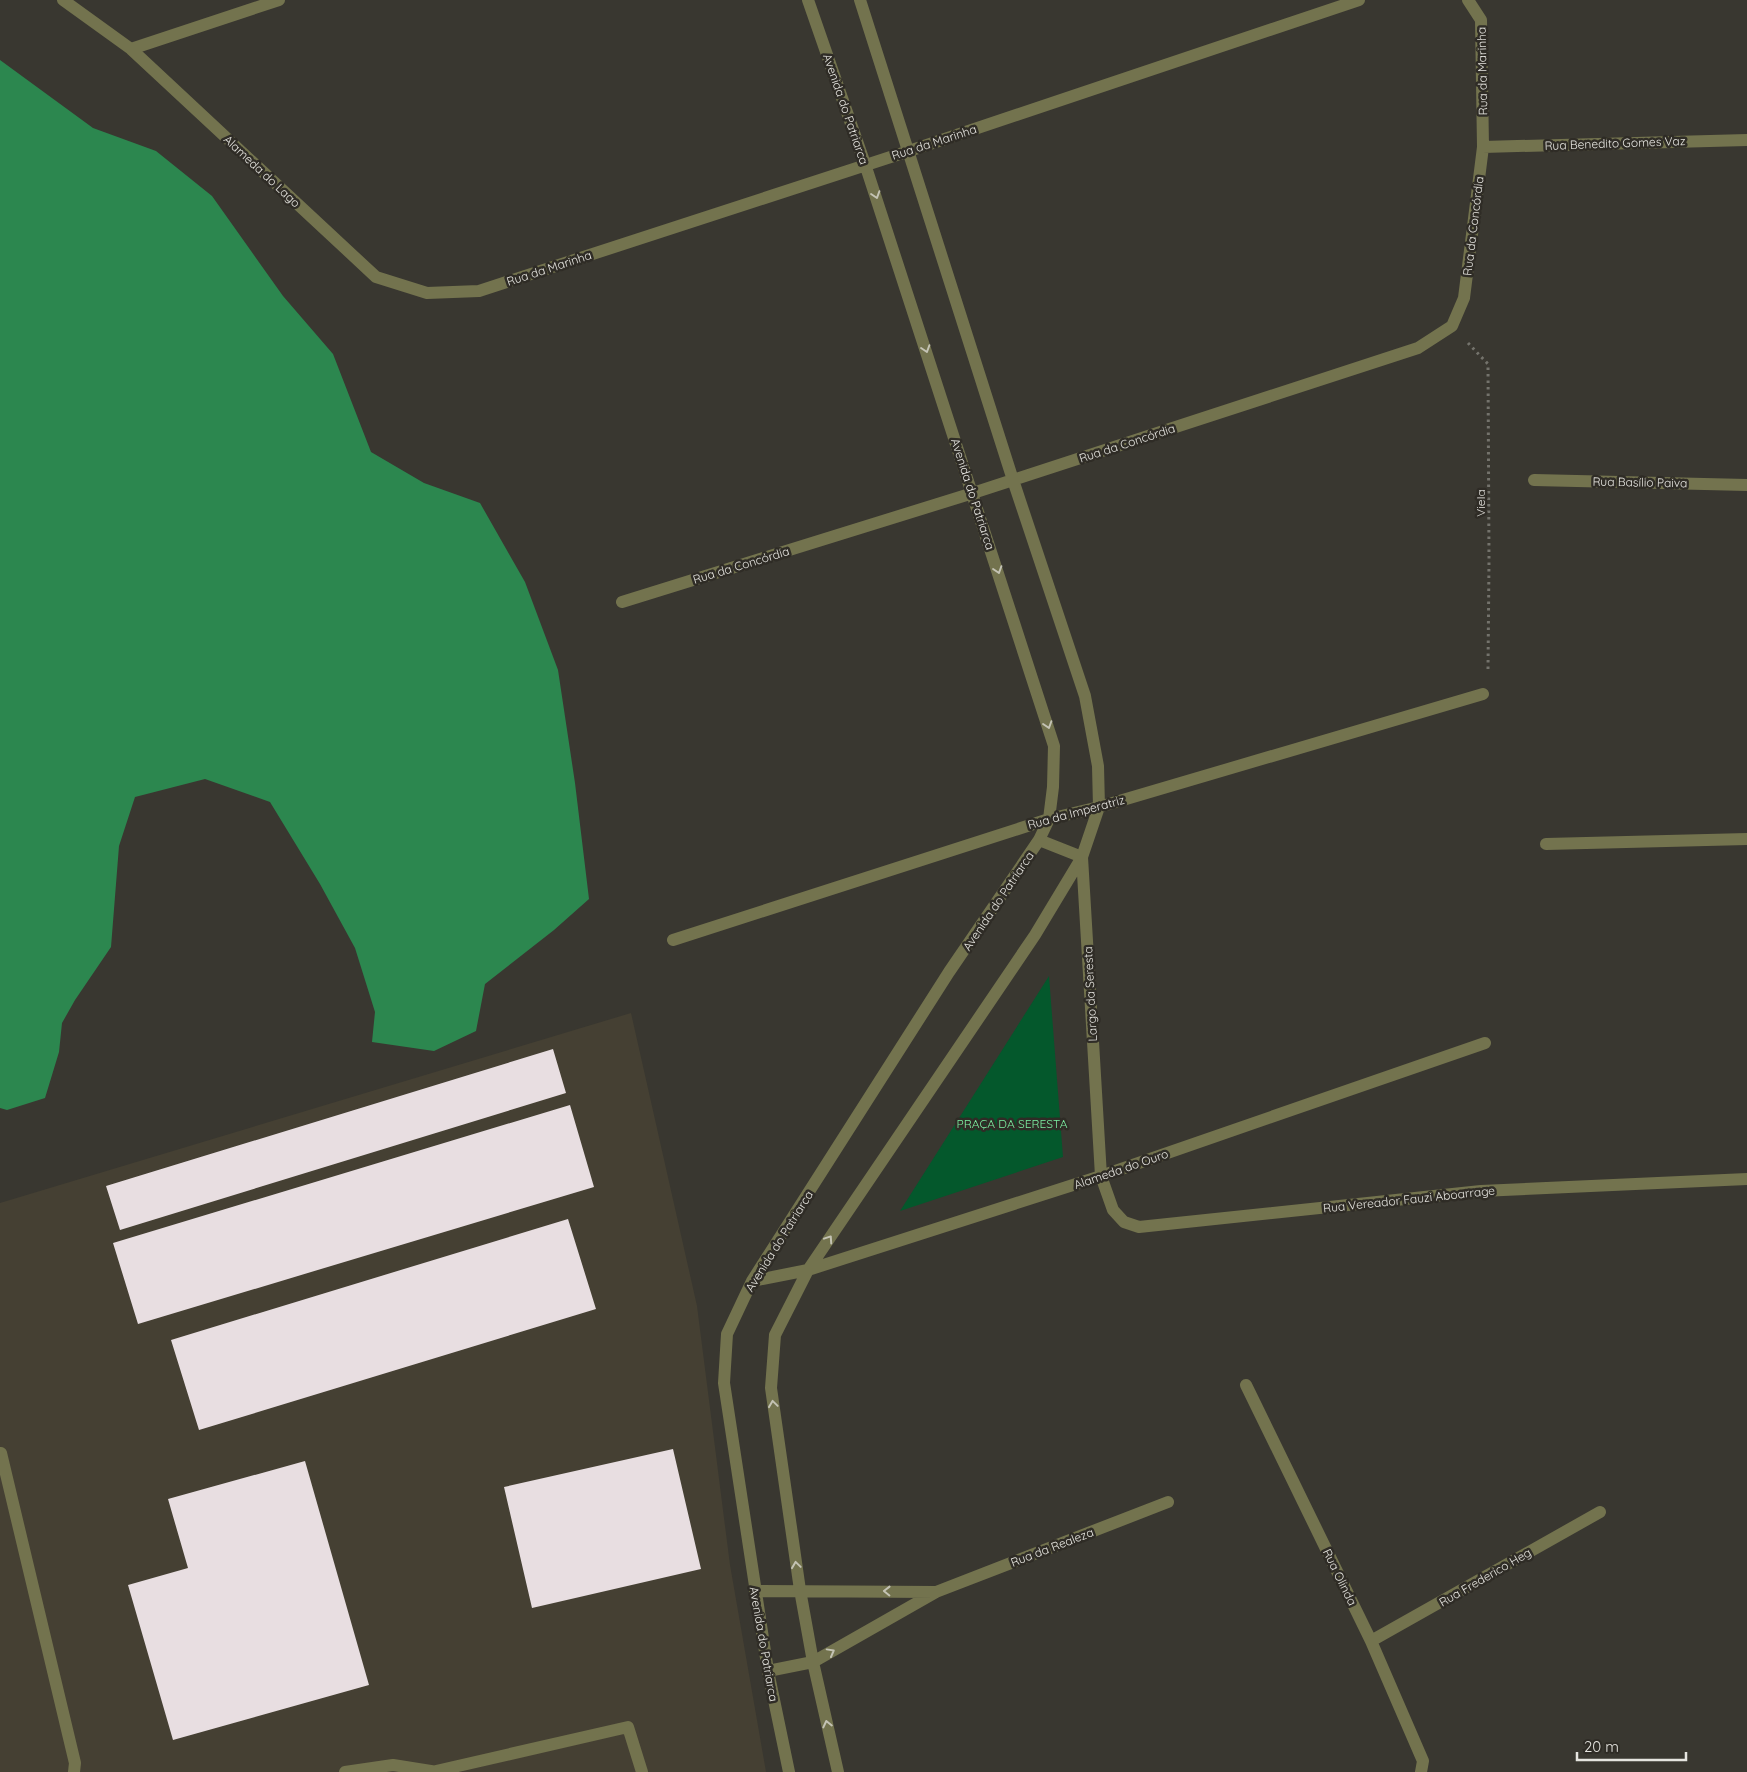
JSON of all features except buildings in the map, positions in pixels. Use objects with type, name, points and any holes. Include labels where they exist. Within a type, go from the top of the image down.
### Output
[{"type":"street","name":"Alameda do Lago","points":[[63,0],[131,49],[376,277],[427,293],[480,291]]},
{"type":"street","points":[[131,49],[279,0]]},
{"type":"street","name":"Avenida do Patriarca","points":[[789,1772],[754,1591],[724,1383],[727,1334],[752,1281],[949,972],[1039,840],[1049,818],[1053,787],[1054,746],[974,493],[866,164],[808,0]]},
{"type":"street","points":[[838,1772],[813,1662],[800,1590],[771,1388],[775,1335],[808,1270],[1035,935],[1082,858],[1099,807],[1098,766],[1085,696],[1013,480],[860,0]]},
{"type":"street","name":"Rua da Marinha","points":[[480,291],[866,164],[908,152],[1360,0]]},
{"type":"street","name":"Rua da Marinha","points":[[1468,0],[1481,20],[1484,147]]},
{"type":"street","name":"Rua Benedito Gomes Vaz","points":[[1484,147],[1747,140]]},
{"type":"street","name":"Rua da Concórdia","points":[[622,602],[974,493],[1418,348],[1452,326],[1464,298],[1484,147]]},
{"type":"street","name":"Rua Basílio Paiva","points":[[1534,480],[1747,485]]},
{"type":"street","name":"Rua da Imperatriz","points":[[673,940],[1049,818],[1099,807],[1483,694]]},
{"type":"street","points":[[1546,844],[1747,839]]},
{"type":"street","points":[[1039,840],[1082,858]]},
{"type":"street","name":"Largo da Seresta","points":[[1082,858],[1101,1176]]},
{"type":"street","name":"Alameda do Ouro","points":[[752,1281],[808,1270],[1101,1176],[1485,1043]]},
{"type":"street","name":"Rua Vereador Fauzi Aboarrage","points":[[1101,1176],[1113,1210],[1124,1222],[1139,1227],[1480,1191],[1747,1178]]},
{"type":"street","name":"Rua Olinda","points":[[1246,1385],[1371,1642],[1424,1761],[1421,1772]]},
{"type":"street","points":[[1,1453],[75,1763],[74,1772]]},
{"type":"street","name":"Rua da Realeza","points":[[768,1671],[813,1662],[936,1592],[1168,1502]]},
{"type":"street","name":"Rua Frederico Heg","points":[[1371,1642],[1600,1512]]},
{"type":"street","name":"Rua da Realeza","points":[[754,1591],[936,1592]]},
{"type":"street","points":[[345,1772],[393,1765],[437,1772],[628,1727],[642,1772]]},
{"type":"path","name":"Viela","points":[[1452,326],[1488,364],[1488,682],[1483,694]]},
{"type":"shaded area","points":[[631,1013],[697,1306],[730,1565],[766,1772],[0,1772],[0,1203]]},
{"type":"green space","points":[[0,60],[93,128],[156,151],[212,196],[283,296],[333,354],[371,452],[424,483],[480,503],[525,582],[558,670],[575,783],[589,899],[554,930],[485,984],[476,1031],[434,1051],[372,1042],[375,1012],[355,948],[320,884],[270,802],[205,779],[135,797],[119,846],[111,947],[75,1000],[62,1023],[59,1052],[45,1098],[7,1110],[0,1108]]},
{"type":"green space","name":"PRAÇA DA SERESTA","points":[[1049,976],[1063,1157],[900,1211]]}]
